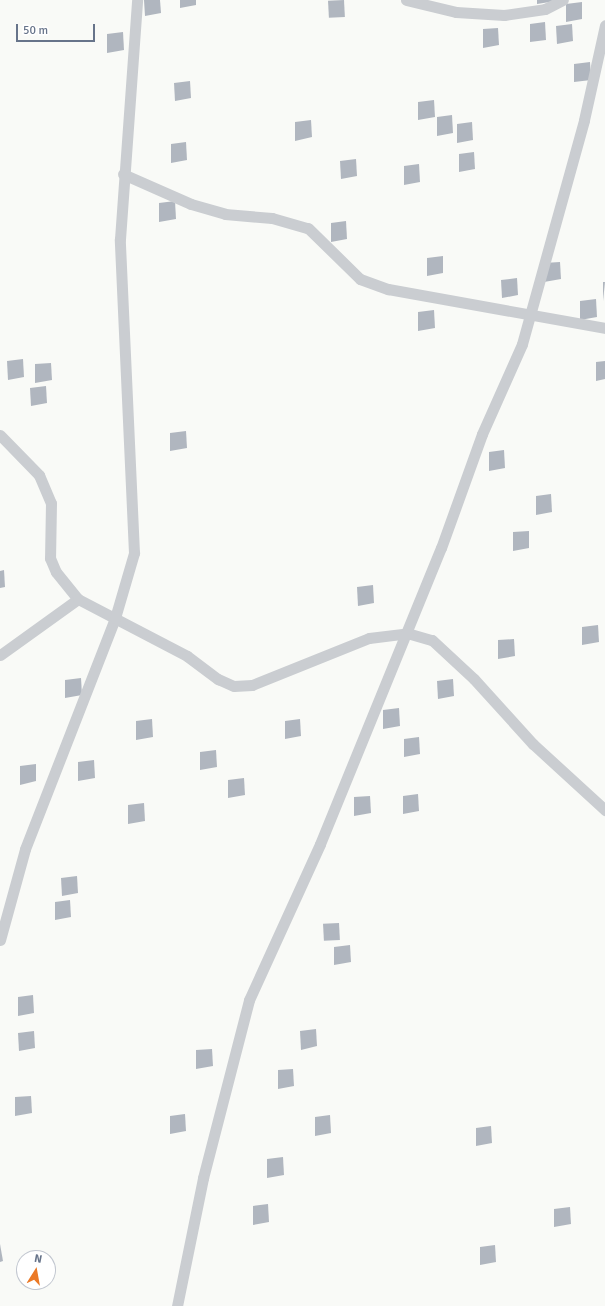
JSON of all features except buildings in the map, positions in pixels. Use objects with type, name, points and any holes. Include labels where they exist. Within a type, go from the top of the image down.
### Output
[{"type":"street","points":[[0,940],[25,849],[115,618],[134,553],[120,239],[123,174],[137,0]]},
{"type":"street","points":[[406,0],[456,12],[504,15],[545,9],[563,0]]},
{"type":"street","points":[[177,1306],[203,1178],[249,1000],[320,844],[407,633],[482,434],[522,344],[528,314],[584,120],[605,25]]},
{"type":"street","points":[[123,174],[191,204],[225,214],[272,218],[308,228],[360,279],[388,289],[605,328]]},
{"type":"street","points":[[0,435],[39,475],[51,503],[50,558],[56,572],[78,599],[115,618],[234,686],[252,685],[353,642],[407,633],[441,645],[532,744],[605,810]]},
{"type":"street","points":[[0,655],[78,599]]}]
